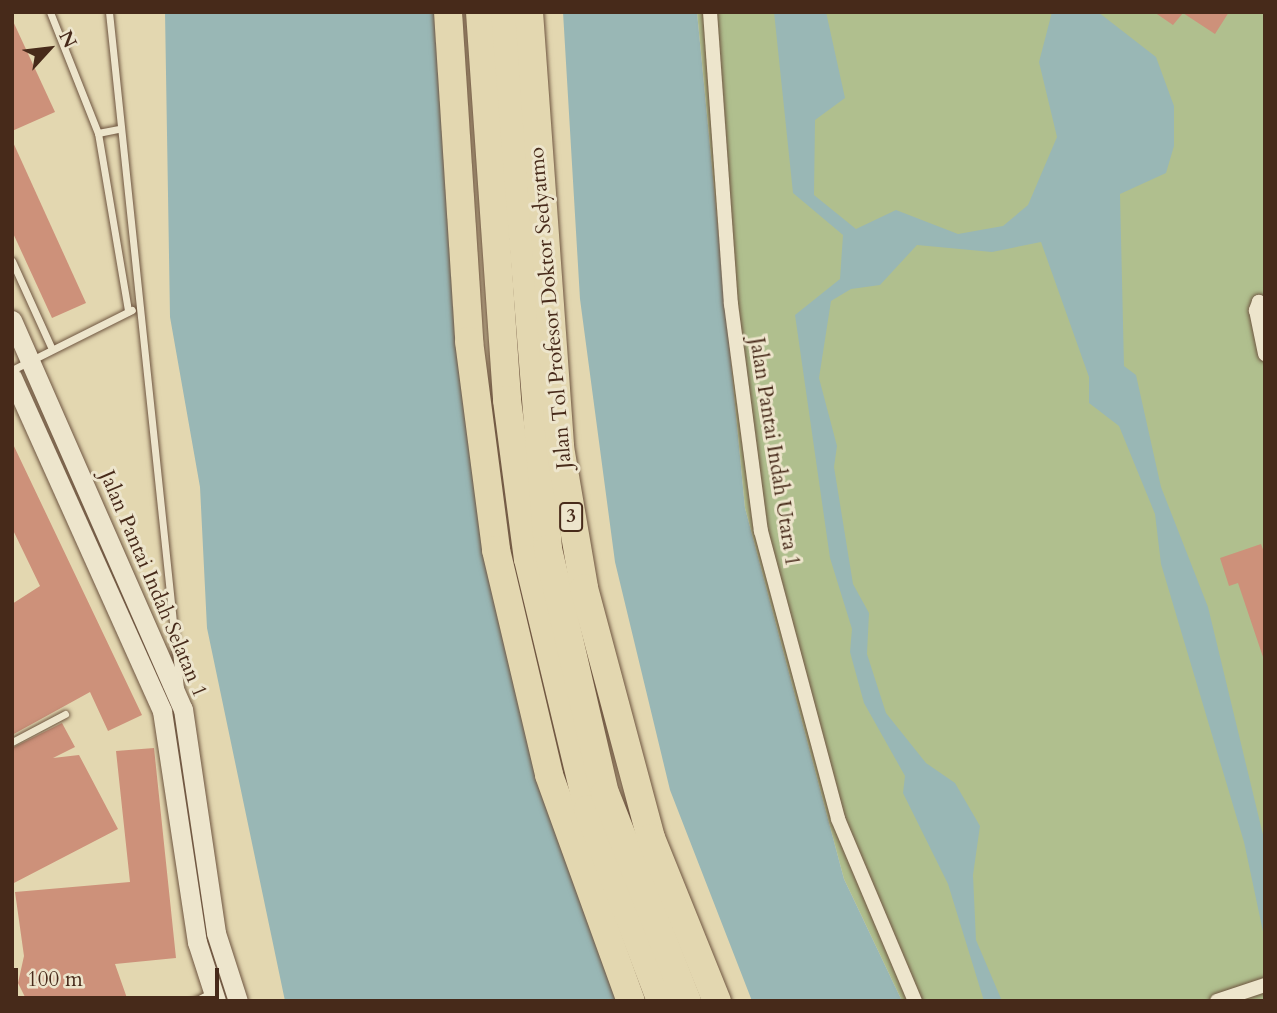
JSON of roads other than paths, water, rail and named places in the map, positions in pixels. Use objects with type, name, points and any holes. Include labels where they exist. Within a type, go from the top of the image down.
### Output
[{"type":"highway","points":[[448,12],[469,341],[496,550],[549,775],[631,1001]]},
{"type":"highway","points":[[480,12],[507,400],[531,573],[588,809],[661,1001]]},
{"type":"highway","name":"Jalan Tol Profesor Doktor Sedyatmo","points":[[505,12],[548,549],[605,793],[687,1001]]},
{"type":"highway","name":"Jalan Tol Profesor Doktor Sedyatmo","points":[[529,12],[560,447],[584,588],[651,838],[717,1001]]},
{"type":"street","name":"Jalan Pantai Indah Utara 1","points":[[710,12],[731,304],[761,531],[838,819],[915,1001]]},
{"type":"street","points":[[1265,305],[1259,302],[1256,310],[1265,354]]},
{"type":"street","name":"Jalan Pantai Indah Selatan 1","points":[[12,320],[177,693],[188,726],[225,995]]},
{"type":"street","name":"Jalan Pantai Indah Selatan 1","points":[[12,377],[162,711],[197,942],[225,995]]},
{"type":"street","points":[[1238,992],[1265,975]]},
{"type":"street","points":[[1217,1001],[1265,985]]},
{"type":"lane","points":[[50,12],[98,133],[128,311]]},
{"type":"lane","points":[[109,12],[118,129],[170,560],[181,682],[177,693]]},
{"type":"lane","points":[[98,133],[118,129]]},
{"type":"lane","points":[[12,261],[51,347]]},
{"type":"lane","points":[[12,370],[51,347],[139,307]]},
{"type":"lane","points":[[12,742],[65,714]]},
{"type":"lane","points":[[195,1001],[225,995]]},
{"type":"water","points":[[165,12],[444,12],[477,477],[623,1001],[285,1001],[207,628],[200,487],[170,317]]},
{"type":"water","points":[[563,12],[697,12],[745,508],[844,879],[902,1001],[752,1001],[670,790],[615,562],[580,299]]},
{"type":"water","points":[[774,12],[826,12],[845,98],[815,120],[814,195],[856,229],[896,210],[958,234],[1003,226],[1028,205],[1057,137],[1039,62],[1052,12],[1098,12],[1156,57],[1174,106],[1174,146],[1166,173],[1120,194],[1124,366],[1136,375],[1161,487],[1208,607],[1265,843],[1265,941],[1244,842],[1161,564],[1155,514],[1119,426],[1089,403],[1089,377],[1041,242],[992,252],[917,245],[880,285],[851,289],[831,301],[819,378],[837,446],[834,467],[853,584],[869,613],[867,654],[886,713],[926,763],[955,783],[980,826],[973,875],[976,940],[1002,1001],[984,1001],[948,884],[903,793],[905,776],[864,703],[850,652],[852,629],[830,558],[795,315],[840,279],[843,235],[793,193]]}]
